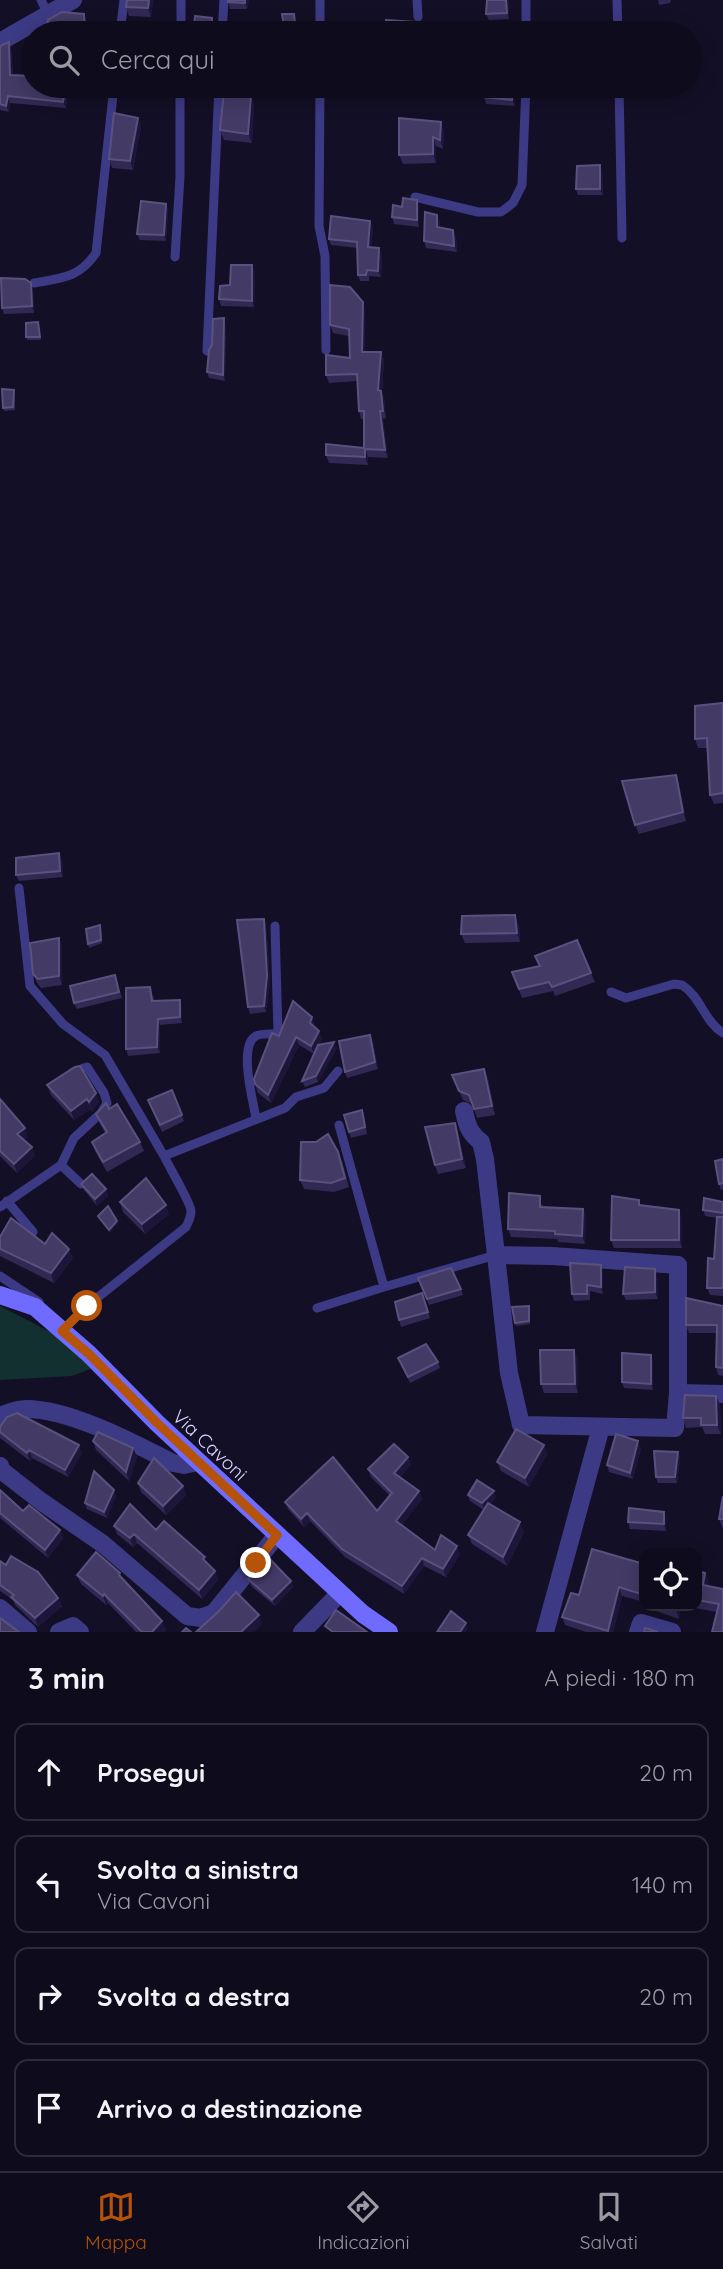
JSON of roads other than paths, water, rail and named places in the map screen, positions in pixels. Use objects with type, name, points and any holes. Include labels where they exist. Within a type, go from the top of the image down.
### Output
[{"type":"street","points":[[26,21],[44,7],[73,0]]},
{"type":"street","points":[[0,42],[21,25]]},
{"type":"street","points":[[464,1111],[467,1126],[472,1136],[481,1142],[485,1159],[509,1373],[521,1424],[675,1429],[678,1393],[678,1265],[496,1255]]},
{"type":"street","name":"Via Cavoni","points":[[0,1295],[35,1307],[89,1354],[157,1423],[340,1593],[363,1614],[389,1632]]},
{"type":"street","points":[[678,1393],[723,1394]]},
{"type":"street","points":[[0,1416],[25,1409],[61,1415],[99,1427],[173,1463],[184,1465],[198,1462]]},
{"type":"street","points":[[545,1632],[601,1427]]},
{"type":"street","points":[[0,1466],[1,1470],[42,1502],[103,1545],[187,1616],[201,1618],[214,1613],[277,1535]]},
{"type":"street","points":[[302,1632],[340,1593]]},
{"type":"street","points":[[0,1608],[28,1632]]},
{"type":"street","points":[[638,1632],[641,1623],[672,1632]]},
{"type":"street","points":[[59,1632],[73,1626],[80,1632]]},
{"type":"lane","points":[[121,21],[124,0]]},
{"type":"lane","points":[[181,0],[181,21]]},
{"type":"lane","points":[[223,21],[224,0]]},
{"type":"lane","points":[[320,0],[320,21]]},
{"type":"lane","points":[[417,0],[418,17]]},
{"type":"lane","points":[[526,0],[526,21]]},
{"type":"lane","points":[[617,0],[618,21]]},
{"type":"lane","points":[[34,283],[76,274],[88,265],[96,253],[113,98]]},
{"type":"lane","points":[[175,257],[180,177],[180,98]]},
{"type":"lane","points":[[207,351],[218,98]]},
{"type":"lane","points":[[320,98],[319,226],[325,256],[326,350]]},
{"type":"lane","points":[[415,197],[478,212],[500,212],[513,203],[522,185],[526,98]]},
{"type":"lane","points":[[619,98],[622,238]]},
{"type":"lane","points":[[0,1276],[49,1311],[59,1328],[186,1227],[191,1216],[191,1207],[164,1156],[105,1055],[63,1024],[30,986],[19,888]]},
{"type":"lane","points":[[256,1118],[246,1054],[250,1042],[256,1036],[278,1034],[275,926]]},
{"type":"lane","points":[[611,992],[626,998],[674,984],[682,985],[696,998],[706,1017],[723,1033]]},
{"type":"lane","points":[[33,1232],[4,1204],[61,1165],[74,1138],[107,1103],[104,1093],[87,1067],[75,1070],[67,1076]]},
{"type":"lane","points":[[164,1156],[285,1108],[303,1094],[324,1088],[338,1071]]},
{"type":"lane","points":[[340,1125],[384,1287]]},
{"type":"lane","points":[[61,1165],[81,1184]]},
{"type":"lane","points":[[317,1308],[496,1255]]}]
